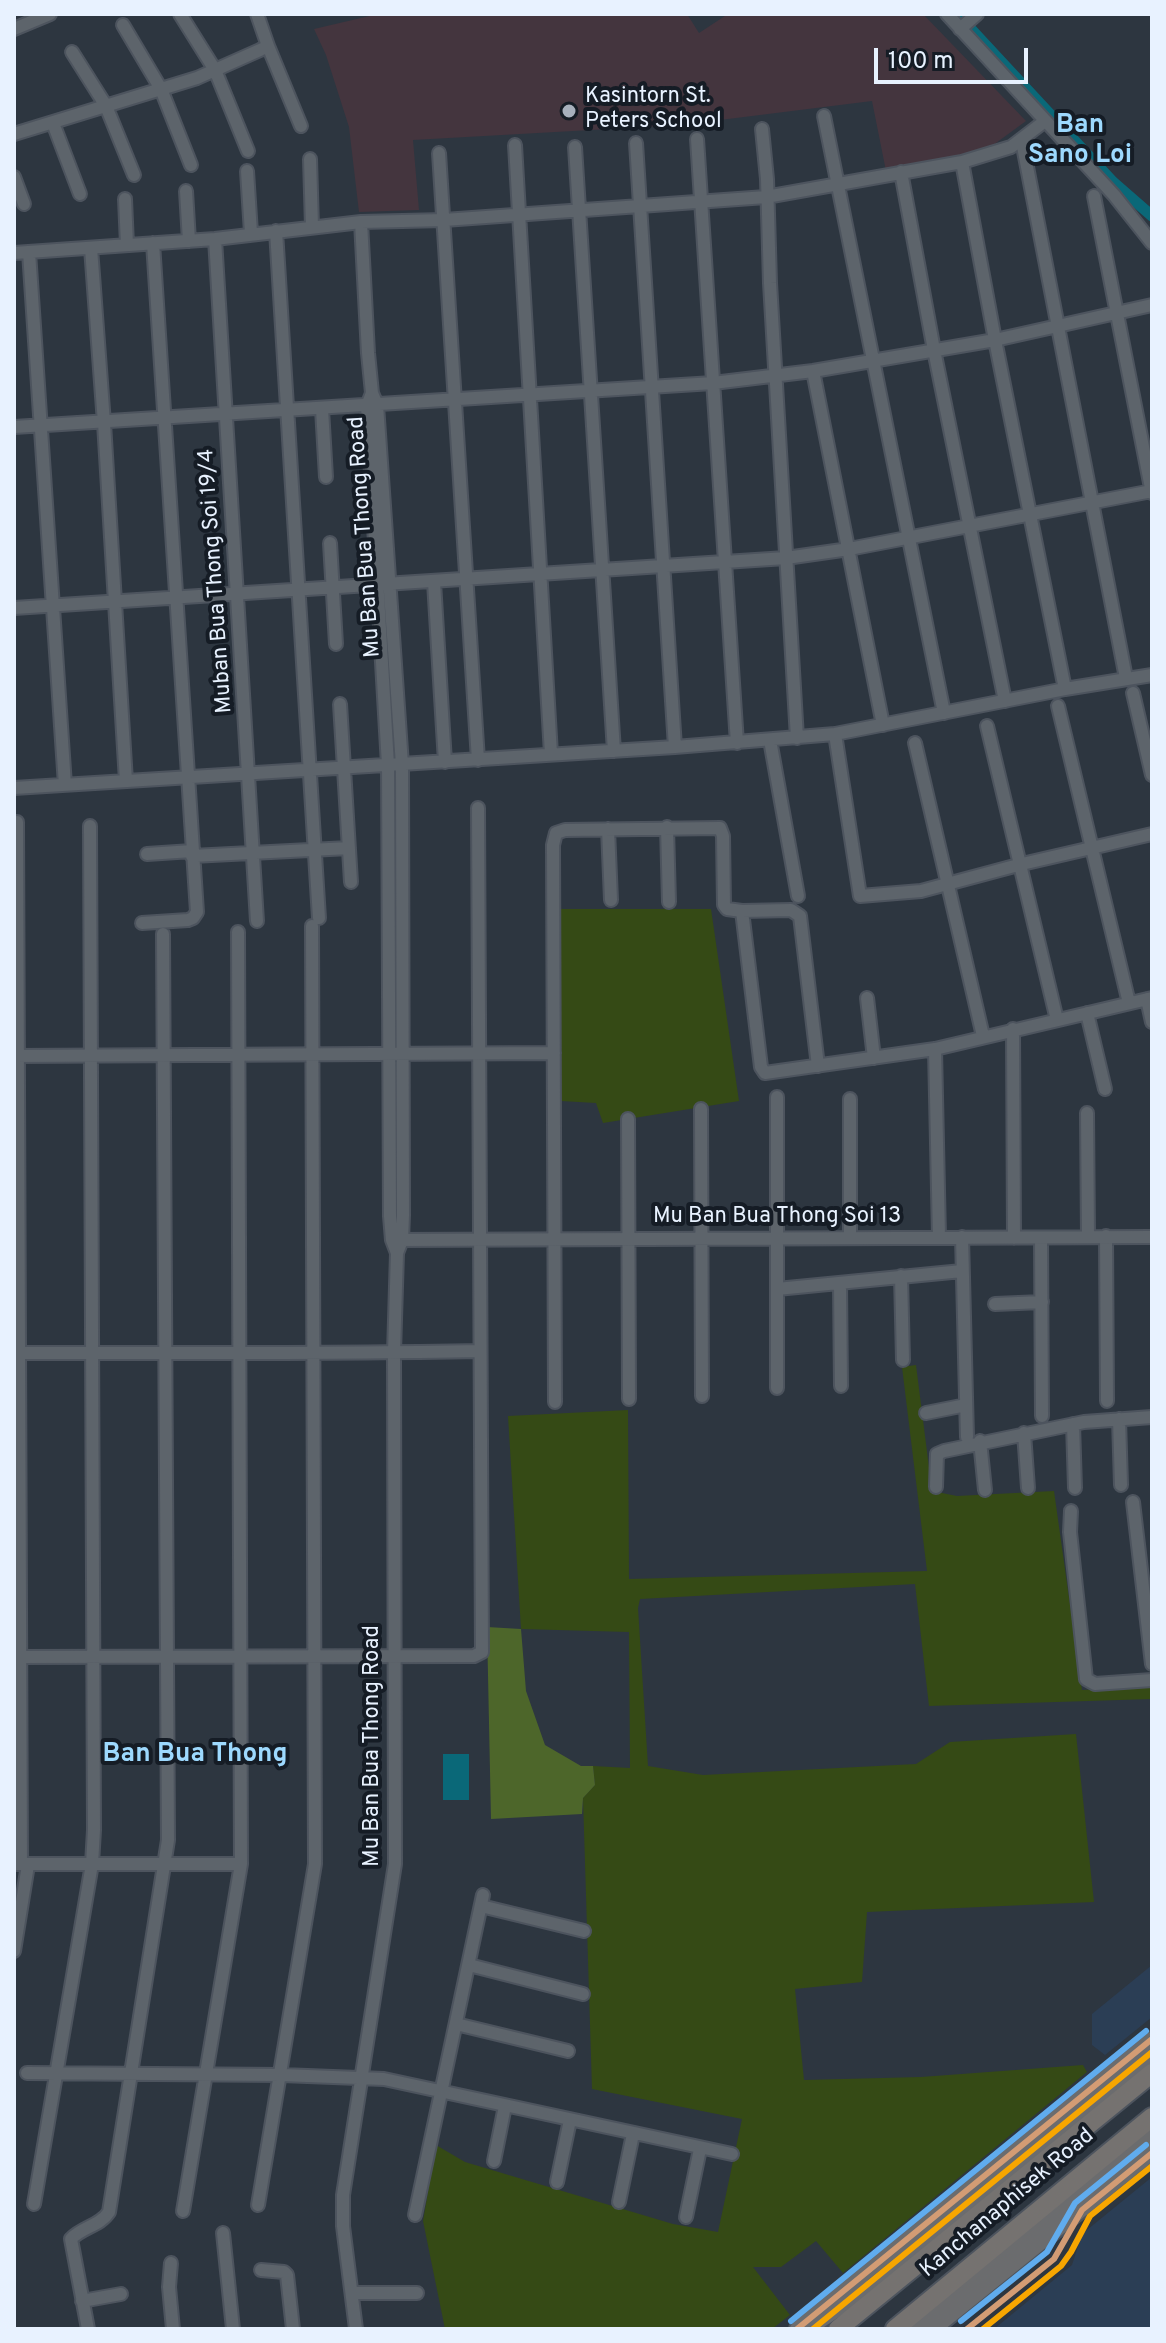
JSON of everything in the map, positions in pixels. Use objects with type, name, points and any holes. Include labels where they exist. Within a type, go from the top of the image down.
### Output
[{"type":"highway","name":"Kanchanaphisek Road","points":[[838,2329],[1152,2073]]},
{"type":"highway","name":"Kanchanaphisek Road","points":[[895,2329],[1152,2117]]},
{"type":"main road","points":[[797,2329],[1152,2039]]},
{"type":"main road","points":[[809,2329],[875,2284],[1152,2054]]},
{"type":"main road","points":[[914,2329],[1152,2136]]},
{"type":"main road","points":[[934,2329],[1152,2153]]},
{"type":"street","points":[[14,29],[50,14]]},
{"type":"street","points":[[180,14],[215,70],[248,151]]},
{"type":"street","points":[[257,14],[301,126]]},
{"type":"street","points":[[947,14],[963,27],[1130,214],[1152,243]]},
{"type":"street","points":[[963,27],[977,14]]},
{"type":"street","points":[[123,25],[161,89],[191,165]]},
{"type":"street","points":[[14,134],[161,89],[215,70],[268,46]]},
{"type":"street","points":[[72,52],[106,106],[134,175]]},
{"type":"street","points":[[824,116],[944,713]]},
{"type":"street","points":[[14,253],[215,239],[361,222],[444,220],[766,197],[962,162],[1011,147],[1045,121]]},
{"type":"street","points":[[53,123],[80,194]]},
{"type":"street","points":[[762,129],[797,738]]},
{"type":"street","points":[[697,139],[737,743]]},
{"type":"street","points":[[1022,141],[1126,678]]},
{"type":"street","points":[[636,143],[675,747]]},
{"type":"street","points":[[515,145],[551,754]]},
{"type":"street","points":[[575,147],[614,751]]},
{"type":"street","points":[[439,153],[478,760]]},
{"type":"street","points":[[310,159],[312,227]]},
{"type":"street","points":[[962,162],[1065,689]]},
{"type":"street","points":[[247,171],[251,233]]},
{"type":"street","points":[[901,172],[1005,701]]},
{"type":"street","points":[[14,177],[24,204]]},
{"type":"street","points":[[186,191],[189,241]]},
{"type":"street","points":[[14,608],[786,558],[1091,504],[1151,488],[1094,196]]},
{"type":"street","points":[[125,199],[127,245]]},
{"type":"street","name":"Mu Ban Bua Thong Road","points":[[356,2329],[342,2206],[395,1864],[394,1353],[397,1253],[395,765],[361,222]]},
{"type":"street","points":[[258,2205],[315,1864],[314,850],[276,231]]},
{"type":"street","name":"Muban Bua Thong Soi 19/4","points":[[215,239],[257,921]]},
{"type":"street","points":[[142,923],[176,922],[196,916],[153,243]]},
{"type":"street","points":[[91,248],[126,781]]},
{"type":"street","points":[[29,252],[65,785]]},
{"type":"street","points":[[14,427],[322,409],[372,401],[591,391],[776,377],[995,340],[1152,305]]},
{"type":"street","points":[[813,371],[883,725]]},
{"type":"street","points":[[322,409],[326,477]]},
{"type":"street","points":[[330,543],[336,644]]},
{"type":"street","points":[[434,582],[445,762]]},
{"type":"street","points":[[14,788],[797,738],[835,734],[1152,675]]},
{"type":"street","points":[[1133,693],[1152,775]]},
{"type":"street","points":[[340,704],[351,882]]},
{"type":"street","points":[[1058,706],[1129,1003]]},
{"type":"street","points":[[987,726],[1057,1020]]},
{"type":"street","points":[[835,734],[860,896],[898,894],[1152,834]]},
{"type":"street","points":[[770,740],[798,896]]},
{"type":"street","points":[[915,743],[983,1036]]},
{"type":"street","points":[[17,1657],[474,1656],[482,1652],[478,808]]},
{"type":"street","points":[[14,1951],[21,1864],[16,1512],[17,822]]},
{"type":"street","points":[[34,2204],[92,1864],[90,826]]},
{"type":"street","points":[[667,827],[669,902]]},
{"type":"street","points":[[555,1402],[553,837],[560,830],[720,828],[723,836],[724,905],[727,909],[791,910],[800,916],[818,1066]]},
{"type":"street","points":[[608,829],[611,900]]},
{"type":"street","points":[[147,854],[253,855],[349,848]]},
{"type":"street","points":[[742,911],[761,1067],[765,1073],[935,1049],[1149,998],[1152,1022]]},
{"type":"street","points":[[183,2211],[241,1864],[238,932]]},
{"type":"street","points":[[88,2329],[71,2239],[77,2232],[103,2220],[109,2212],[166,1862],[168,1655],[163,934]]},
{"type":"street","points":[[867,998],[874,1058]]},
{"type":"street","points":[[1087,1013],[1105,1089]]},
{"type":"street","points":[[1013,1029],[1014,1238]]},
{"type":"street","points":[[935,1049],[939,1237]]},
{"type":"street","points":[[16,1056],[554,1053]]},
{"type":"street","points":[[777,1097],[777,1388]]},
{"type":"street","points":[[850,1099],[850,1238]]},
{"type":"street","points":[[701,1109],[702,1396]]},
{"type":"street","points":[[1087,1113],[1088,1236]]},
{"type":"street","points":[[628,1119],[629,1399]]},
{"type":"street","points":[[1106,1236],[1107,1401]]},
{"type":"street","points":[[962,1237],[966,1405],[985,1490]]},
{"type":"street","name":"Mu Ban Bua Thong Soi 13","points":[[397,1240],[1152,1237]]},
{"type":"street","points":[[1041,1238],[1042,1416]]},
{"type":"street","points":[[777,1289],[962,1271]]},
{"type":"street","points":[[901,1276],[903,1360]]},
{"type":"street","points":[[840,1284],[841,1386]]},
{"type":"street","points":[[995,1304],[1042,1302]]},
{"type":"street","points":[[16,1353],[313,1355],[480,1351]]},
{"type":"street","points":[[926,1413],[966,1405]]},
{"type":"street","points":[[936,1487],[937,1454],[974,1439],[1073,1424],[1152,1417]]},
{"type":"street","points":[[1119,1419],[1121,1485]]},
{"type":"street","points":[[1073,1424],[1075,1488]]},
{"type":"street","points":[[1024,1433],[1028,1488]]},
{"type":"street","points":[[1133,1502],[1152,1664]]},
{"type":"street","points":[[1071,1511],[1070,1532],[1086,1679],[1095,1684],[1152,1680]]},
{"type":"street","points":[[21,1864],[241,1864]]},
{"type":"street","points":[[415,2215],[482,1901],[584,1931]]},
{"type":"street","points":[[469,1965],[583,1994]]},
{"type":"street","points":[[456,2024],[568,2051]]},
{"type":"street","points":[[27,2073],[384,2079],[732,2154]]},
{"type":"street","points":[[494,2161],[505,2106]]},
{"type":"street","points":[[557,2182],[570,2120]]},
{"type":"street","points":[[619,2202],[633,2134]]},
{"type":"street","points":[[686,2217],[700,2149]]},
{"type":"street","points":[[223,2233],[233,2329]]},
{"type":"street","points":[[171,2263],[169,2287],[173,2329]]},
{"type":"street","points":[[261,2270],[287,2275],[293,2329]]},
{"type":"street","points":[[352,2293],[417,2293]]},
{"type":"street","points":[[82,2301],[121,2294]]},
{"type":"shaded area","name":"Kasintorn St. Peters School","points":[[378,14],[687,14],[699,33],[728,14],[923,14],[1026,121],[985,151],[886,171],[872,101],[680,125],[413,140],[419,210],[359,212],[349,127],[326,55],[314,29]]},
{"type":"shaded area","points":[[443,1754],[469,1754],[469,1800],[443,1800]]},
{"type":"shaded area","points":[[1152,1965],[1152,2017],[1105,2055],[1092,2045],[1092,2014]]},
{"type":"shaded area","points":[[1152,2177],[1152,2329],[994,2329],[1072,2265],[1082,2234]]},
{"type":"green space","points":[[558,909],[711,909],[739,1101],[603,1123],[596,1103],[561,1101]]},
{"type":"green space","points":[[916,1365],[932,1491],[957,1496],[1054,1491],[1082,1690],[1152,1687],[1152,1699],[929,1706],[915,1584],[640,1599],[638,1608],[648,1766],[703,1775],[916,1764],[950,1742],[1076,1734],[1094,1902],[867,1912],[862,1982],[795,1989],[804,2080],[921,2077],[1083,2065],[1087,2072],[843,2273],[816,2241],[781,2267],[753,2267],[790,2315],[772,2329],[445,2329],[423,2221],[436,2145],[465,2162],[673,2224],[718,2232],[742,2119],[592,2089],[583,1798],[595,1785],[593,1766],[630,1768],[629,1632],[521,1629],[508,1416],[628,1410],[629,1579],[927,1571],[902,1367]]},
{"type":"green space","points":[[487,1627],[521,1629],[526,1691],[545,1745],[581,1766],[593,1766],[595,1785],[583,1798],[582,1814],[491,1819]]},
{"type":"waterway","points":[[957,14],[1113,182],[1152,216]]},
{"type":"transit line","points":[[791,2321],[1146,2031]]},
{"type":"transit line","points":[[797,2329],[1152,2039]]},
{"type":"transit line","points":[[813,2329],[1152,2052]]},
{"type":"transit line","points":[[961,2321],[1047,2252],[1075,2203],[1146,2145]]},
{"type":"transit line","points":[[967,2329],[1054,2259],[1082,2210],[1152,2153]]},
{"type":"transit line","points":[[983,2329],[1061,2266],[1090,2216],[1152,2166]]},
{"type":"place","name":"Kasintorn St. Peters School","points":[[569,111]]},
{"type":"district","name":"Ban Sano Loi","points":[[1080,142]]},
{"type":"district","name":"Ban Bua Thong","points":[[195,1756]]}]
